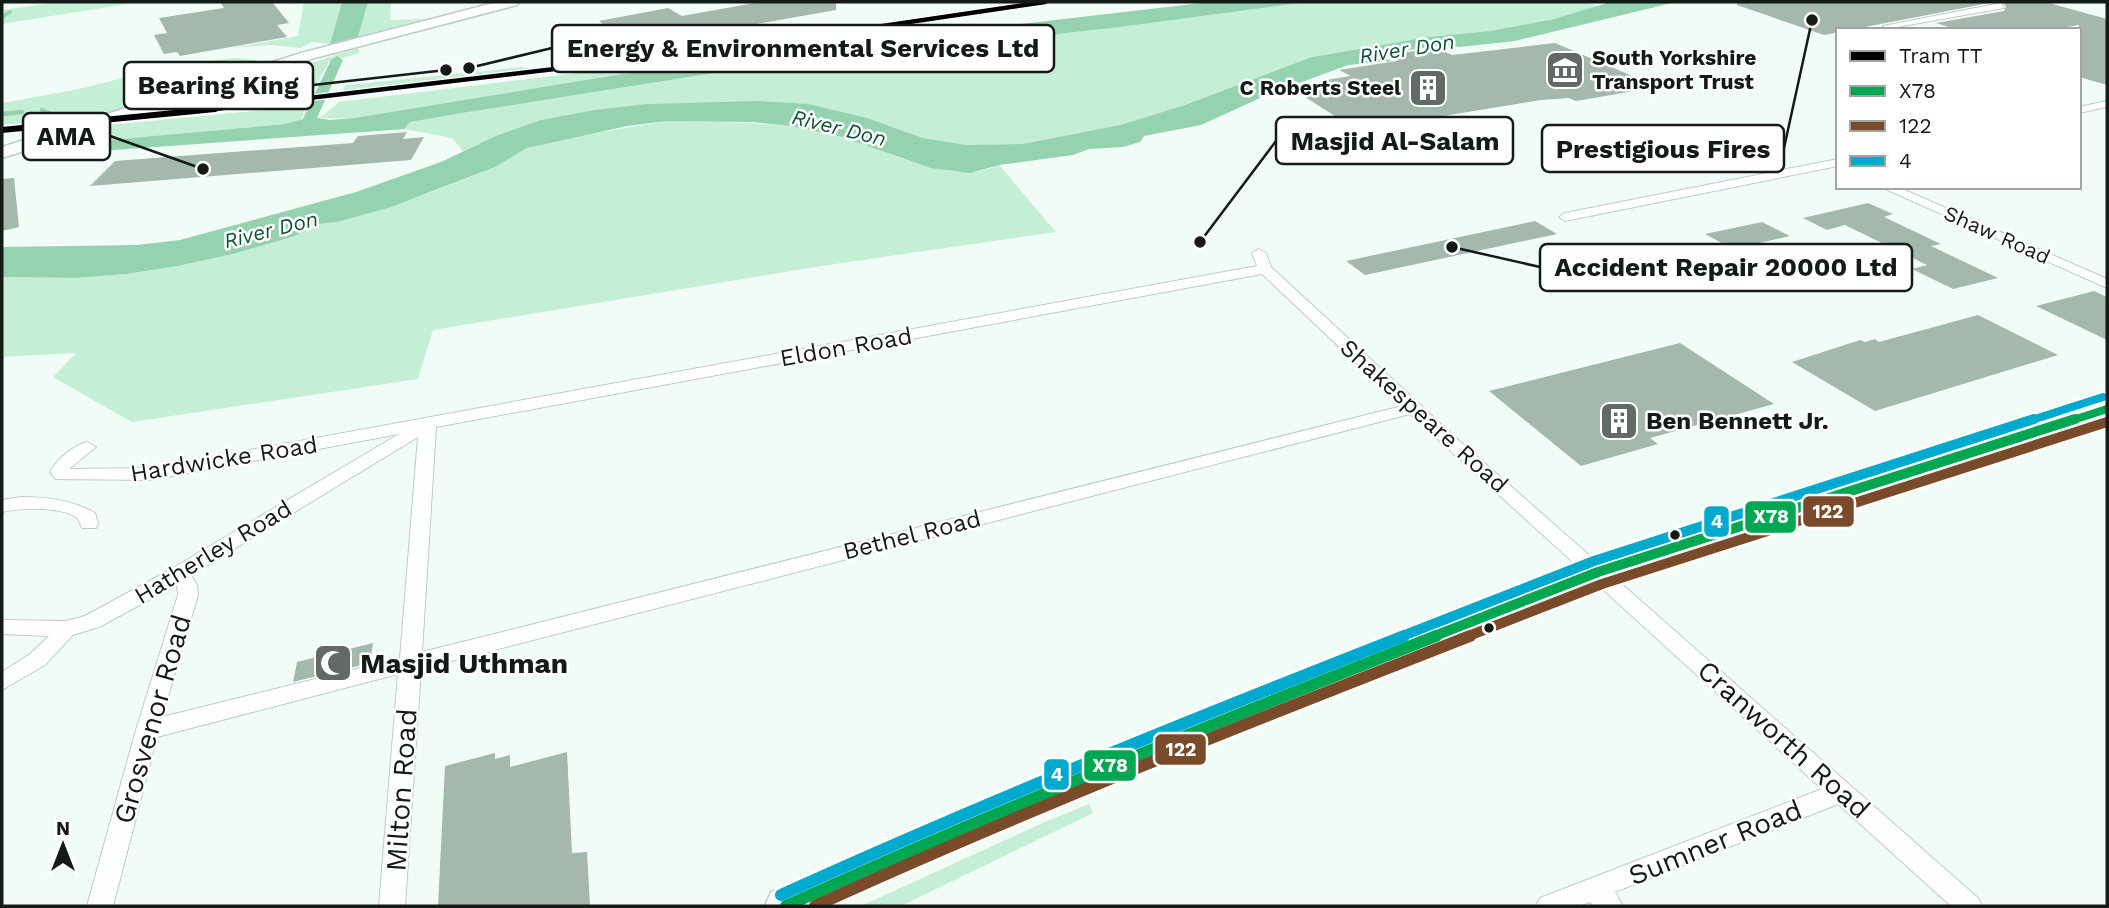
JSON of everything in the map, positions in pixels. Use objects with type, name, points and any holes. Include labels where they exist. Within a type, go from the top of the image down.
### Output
[{"type":"main road","points":[[2,153],[315,54],[512,2]]},
{"type":"main road","points":[[786,906],[918,846],[1154,747],[1598,572],[2107,409]]},
{"type":"street","points":[[1892,28],[1888,26],[2001,6]]},
{"type":"street","points":[[2082,108],[2107,104]]},
{"type":"street","points":[[1565,217],[1836,163]]},
{"type":"street","name":"Shaw Road","points":[[1892,189],[2107,284]]},
{"type":"street","name":"Shakespeare Road","points":[[1259,253],[1265,269],[1414,408],[1598,572]]},
{"type":"street","name":"Eldon Road","points":[[428,423],[1265,269]]},
{"type":"street","name":"Bethel Road","points":[[147,730],[1414,408]]},
{"type":"street","name":"Hardwicke Road","points":[[87,447],[59,472],[72,476],[151,474],[428,423]]},
{"type":"street","name":"Hatherley Road","points":[[66,629],[92,622],[180,573],[428,423]]},
{"type":"street","name":"Milton Road","points":[[392,906],[428,423]]},
{"type":"street","points":[[2,506],[19,502],[80,510],[88,517],[89,524]]},
{"type":"street","name":"Cranworth Road","points":[[1598,572],[1969,906]]},
{"type":"street","name":"Grosvenor Road","points":[[100,906],[147,730],[188,595],[187,585],[180,573]]},
{"type":"street","points":[[2,626],[66,629],[60,641],[46,653],[2,682]]},
{"type":"street","name":"Sumner Road","points":[[1549,906],[1603,898],[1842,792]]},
{"type":"shaded area","points":[[60,2],[139,2],[2,24],[2,10]]},
{"type":"shaded area","points":[[304,2],[342,2],[330,44],[312,42],[301,48],[271,45],[231,48],[298,36]]},
{"type":"shaded area","points":[[368,2],[391,2],[390,20],[424,19],[358,37]]},
{"type":"shaded area","points":[[1308,2],[1582,2],[1599,6],[1554,19],[1490,31],[1428,37],[1312,57],[1185,105],[1120,125],[1021,144],[966,145],[923,138],[867,118],[809,104],[646,104],[594,110],[541,120],[463,151],[452,138],[404,129],[410,122],[727,71],[1120,27]]},
{"type":"shaded area","points":[[358,48],[360,53],[329,62],[310,96],[148,113],[287,70],[304,70],[308,64]]},
{"type":"shaded area","points":[[234,58],[257,60],[246,70],[102,118],[2,127],[2,103],[74,90],[168,67],[171,72],[183,70],[181,64]]},
{"type":"shaded area","points":[[692,59],[689,63],[354,118],[320,118],[339,102]]},
{"type":"shaded area","points":[[524,67],[533,70],[341,92],[346,85]]},
{"type":"shaded area","points":[[306,106],[301,121],[285,124],[109,140],[58,140],[109,125]]},
{"type":"shaded area","points":[[668,121],[797,127],[839,136],[934,168],[951,171],[976,172],[999,165],[1056,232],[828,265],[433,330],[418,379],[132,422],[53,377],[76,353],[2,357],[2,277],[76,278],[126,274],[233,254],[295,236],[318,224],[337,222],[432,192],[495,167],[527,148],[565,138]]},
{"type":"shaded area","points":[[1089,804],[1093,813],[901,906],[861,906],[1045,822]]},
{"type":"water","points":[[342,2],[368,2],[358,37],[330,44]]},
{"type":"water","points":[[1211,2],[1308,2],[1120,27],[727,71],[410,122],[404,129],[58,154],[25,151],[2,153],[2,146],[81,138],[109,140],[285,124],[311,117],[330,120],[354,118],[689,63],[736,62],[811,48]]},
{"type":"water","name":"River Don","points":[[1611,2],[1676,2],[1515,41],[1460,47],[1436,46],[1382,54],[1384,58],[1392,61],[1348,65],[1269,94],[1201,125],[1144,136],[1140,142],[1123,147],[1089,149],[1073,155],[999,165],[970,173],[931,168],[839,136],[789,126],[752,122],[668,121],[627,126],[527,148],[495,167],[391,207],[337,222],[318,224],[295,236],[233,254],[126,274],[76,278],[2,277],[2,247],[137,245],[180,240],[356,192],[441,162],[496,136],[541,120],[594,110],[646,104],[759,101],[809,104],[867,118],[923,138],[966,145],[1022,144],[1120,125],[1185,105],[1312,57],[1428,37],[1490,31],[1554,19]]},
{"type":"building","points":[[220,2],[272,2],[289,23],[277,25],[287,37],[180,56],[177,52],[164,54],[154,35],[167,33],[159,18],[224,8]]},
{"type":"building","points":[[760,2],[836,2],[836,10],[633,46],[599,21],[668,8],[682,16]]},
{"type":"building","points":[[1737,2],[1994,2],[1860,28],[1836,28],[1836,33],[1824,35],[1737,5]]},
{"type":"building","points":[[2003,2],[2045,2],[2107,19],[2107,85],[2081,78],[2079,25],[2062,28],[1952,28],[1936,23],[2004,11],[2006,7]]},
{"type":"building","name":"C Roberts Steel","points":[[1555,43],[1658,87],[1576,101],[1568,98],[1541,100],[1357,130],[1294,90],[1327,85],[1320,81],[1351,76],[1339,70],[1397,61],[1385,55],[1437,48],[1452,55]]},
{"type":"building","points":[[407,132],[403,139],[424,137],[411,160],[90,186],[115,161],[353,143],[358,136]]},
{"type":"building","points":[[14,178],[19,227],[2,231],[2,179]]},
{"type":"building","points":[[1868,203],[1893,214],[1884,217],[1941,244],[1931,246],[1998,278],[1953,289],[1912,269],[1927,265],[1845,225],[1827,230],[1803,218]]},
{"type":"building","points":[[1535,221],[1557,234],[1365,275],[1346,261]]},
{"type":"building","points":[[1762,222],[1790,236],[1733,249],[1705,234]]},
{"type":"building","points":[[2094,291],[2107,297],[2107,340],[2036,306]]},
{"type":"building","points":[[1978,315],[2058,355],[1875,411],[1792,362],[1860,340],[1865,342],[1875,339],[1879,342]]},
{"type":"building","name":"Ben Bennett Jr.","points":[[1680,343],[1774,404],[1650,438],[1658,444],[1581,466],[1489,391]]},
{"type":"building","name":"Masjid Uthman","points":[[373,643],[370,663],[293,682],[297,662]]},
{"type":"building","points":[[567,752],[572,853],[587,852],[590,906],[438,906],[445,766],[495,753],[495,759],[510,755],[510,767]]},
{"type":"waterway","points":[[2,17],[10,12]]},
{"type":"waterway","points":[[305,129],[337,60]]},
{"type":"waterway","points":[[42,110],[51,114]]},
{"type":"waterway","points":[[2,114],[22,112]]},
{"type":"waterway","points":[[61,119],[65,122]]},
{"type":"tram line","name":"TT","points":[[2,130],[285,102],[733,48],[1045,2]]},
{"type":"transit line","name":"4","points":[[781,895],[913,835],[1149,736],[1594,561],[2103,397]]},
{"type":"transit line","name":"X78","points":[[786,906],[918,846],[1154,747],[1598,572],[2107,409]]},
{"type":"transit line","name":"122","points":[[815,906],[923,857],[1159,758],[1602,584],[2107,422]]},
{"type":"place","name":"Prestigious Fires","points":[[1812,20]]},
{"type":"place","name":"Energy & Environmental Services Ltd","points":[[469,68]]},
{"type":"place","name":"Bearing King","points":[[446,70]]},
{"type":"place","name":"South Yorkshire Transport Trust","points":[[1565,70]]},
{"type":"place","name":"C Roberts Steel","points":[[1428,88]]},
{"type":"place","name":"AMA","points":[[203,169]]},
{"type":"place","name":"Masjid Al-Salam","points":[[1200,242]]},
{"type":"place","name":"Accident Repair 20000 Ltd","points":[[1452,247]]},
{"type":"place","name":"Ben Bennett Jr.","points":[[1619,421]]},
{"type":"place","name":"Masjid Uthman","points":[[333,663]]}]
